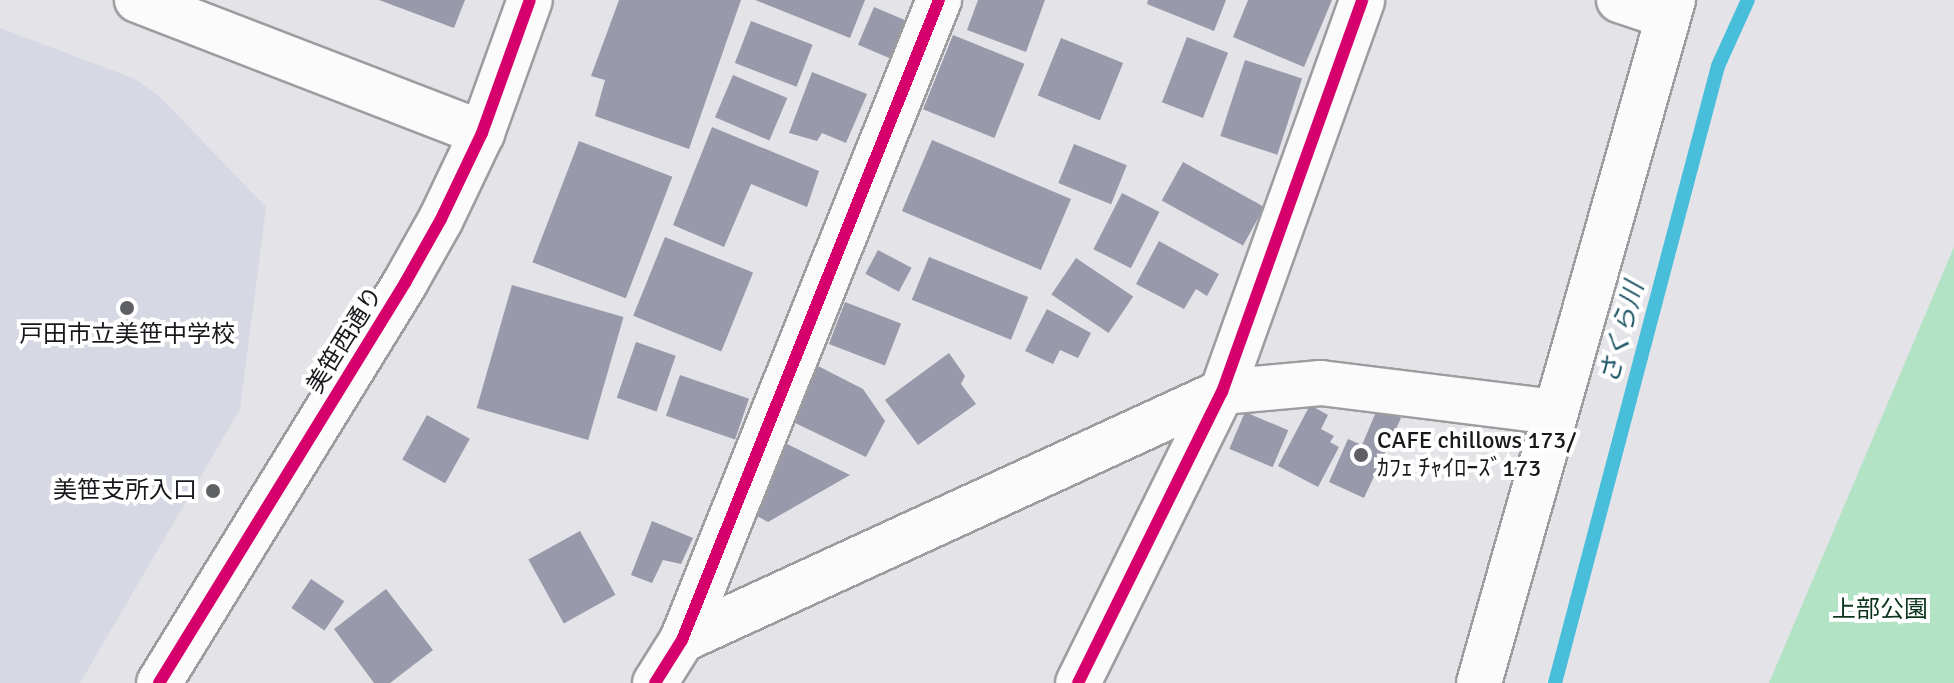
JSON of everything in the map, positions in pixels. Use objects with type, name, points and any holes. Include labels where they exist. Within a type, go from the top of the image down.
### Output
[{"type":"street","points":[[137,0],[482,133]]},
{"type":"street","name":"美笹西通り","points":[[159,683],[405,283],[482,133],[530,0]]},
{"type":"street","points":[[655,683],[682,640],[939,0]]},
{"type":"street","points":[[1078,683],[1222,392],[1362,0]]},
{"type":"street","points":[[1479,683],[1553,412],[1670,8],[1619,0]]},
{"type":"street","points":[[682,640],[1222,392],[1321,383],[1553,412]]},
{"type":"shaded area","name":"戸田市立美笹中学校","points":[[0,28],[135,79],[159,96],[266,207],[240,409],[80,683],[0,683]]},
{"type":"green space","name":"上部公園","points":[[1954,247],[1954,683],[1769,683]]},
{"type":"building","points":[[379,0],[465,0],[454,28]]},
{"type":"building","points":[[619,0],[741,0],[689,149],[595,116],[605,80],[591,76]]},
{"type":"building","points":[[755,0],[865,0],[850,38]]},
{"type":"building","points":[[978,0],[1045,0],[1026,52],[967,30]]},
{"type":"building","points":[[1148,0],[1226,0],[1214,31],[1147,4]]},
{"type":"building","points":[[1248,0],[1332,0],[1304,67],[1233,37]]},
{"type":"building","points":[[874,7],[905,20],[889,58],[858,45]]},
{"type":"building","points":[[751,21],[813,45],[796,87],[735,63]]},
{"type":"building","points":[[953,35],[1024,64],[994,138],[923,109]]},
{"type":"building","points":[[1187,37],[1228,53],[1203,118],[1162,102]]},
{"type":"building","points":[[1061,38],[1123,63],[1100,121],[1038,95]]},
{"type":"building","points":[[1245,60],[1302,79],[1277,155],[1220,136]]},
{"type":"building","points":[[812,72],[867,94],[846,143],[822,133],[817,141],[789,133]]},
{"type":"building","points":[[733,75],[787,98],[769,140],[715,117]]},
{"type":"building","points":[[712,127],[819,171],[807,207],[751,184],[724,247],[673,225]]},
{"type":"building","points":[[932,140],[1071,199],[1041,270],[902,211]]},
{"type":"building","points":[[579,141],[672,177],[626,298],[532,262]]},
{"type":"building","points":[[1074,144],[1127,165],[1111,204],[1058,183]]},
{"type":"building","points":[[1183,162],[1264,207],[1243,246],[1162,200]]},
{"type":"building","points":[[1122,193],[1159,212],[1131,268],[1093,249]]},
{"type":"building","points":[[665,237],[753,273],[721,351],[633,316]]},
{"type":"building","points":[[1159,241],[1219,274],[1207,296],[1196,289],[1184,309],[1136,284]]},
{"type":"building","points":[[878,250],[912,268],[899,292],[865,274]]},
{"type":"building","points":[[929,257],[1028,297],[1011,340],[912,300]]},
{"type":"building","points":[[1076,258],[1133,297],[1109,333],[1051,294]]},
{"type":"building","points":[[512,285],[624,317],[588,440],[477,408]]},
{"type":"building","points":[[845,302],[901,324],[885,366],[829,344]]},
{"type":"building","points":[[1047,309],[1091,333],[1078,358],[1060,350],[1053,364],[1025,351]]},
{"type":"building","points":[[636,342],[676,356],[657,411],[617,398]]},
{"type":"building","points":[[949,353],[965,376],[961,384],[976,404],[918,445],[885,400]]},
{"type":"building","points":[[818,366],[863,389],[885,421],[866,457],[791,421]]},
{"type":"building","points":[[680,375],[749,399],[735,439],[666,416]]},
{"type":"building","points":[[1310,405],[1328,415],[1321,429],[1334,436],[1330,442],[1339,447],[1318,487],[1278,466]]},
{"type":"building","points":[[1378,407],[1401,418],[1364,498],[1329,482],[1348,439],[1362,445]]},
{"type":"building","points":[[1245,412],[1288,430],[1273,467],[1229,449]]},
{"type":"building","points":[[427,415],[470,439],[445,483],[402,460]]},
{"type":"building","points":[[785,443],[850,475],[768,522],[752,513]]},
{"type":"building","points":[[652,521],[693,538],[681,564],[663,560],[652,583],[631,575]]},
{"type":"building","points":[[580,531],[615,595],[564,623],[528,560]]},
{"type":"building","points":[[311,579],[344,601],[325,630],[291,608]]},
{"type":"building","points":[[386,589],[433,650],[390,683],[374,683],[334,629]]},
{"type":"waterway","name":"さくら川","points":[[1555,683],[1718,66],[1748,0]]},
{"type":"cycle path","points":[[159,683],[405,283],[441,219],[482,133],[530,0]]},
{"type":"cycle path","points":[[655,683],[682,640],[939,0]]},
{"type":"cycle path","points":[[1078,683],[1222,392],[1362,0]]},
{"type":"place","name":"戸田市立美笹中学校","points":[[127,308]]},
{"type":"place","name":"CAFE chillows 173/ ｶﾌｪ ﾁｬｲﾛｰｽﾞ173","points":[[1361,455]]},
{"type":"place","name":"美笹支所入口","points":[[213,491]]}]
